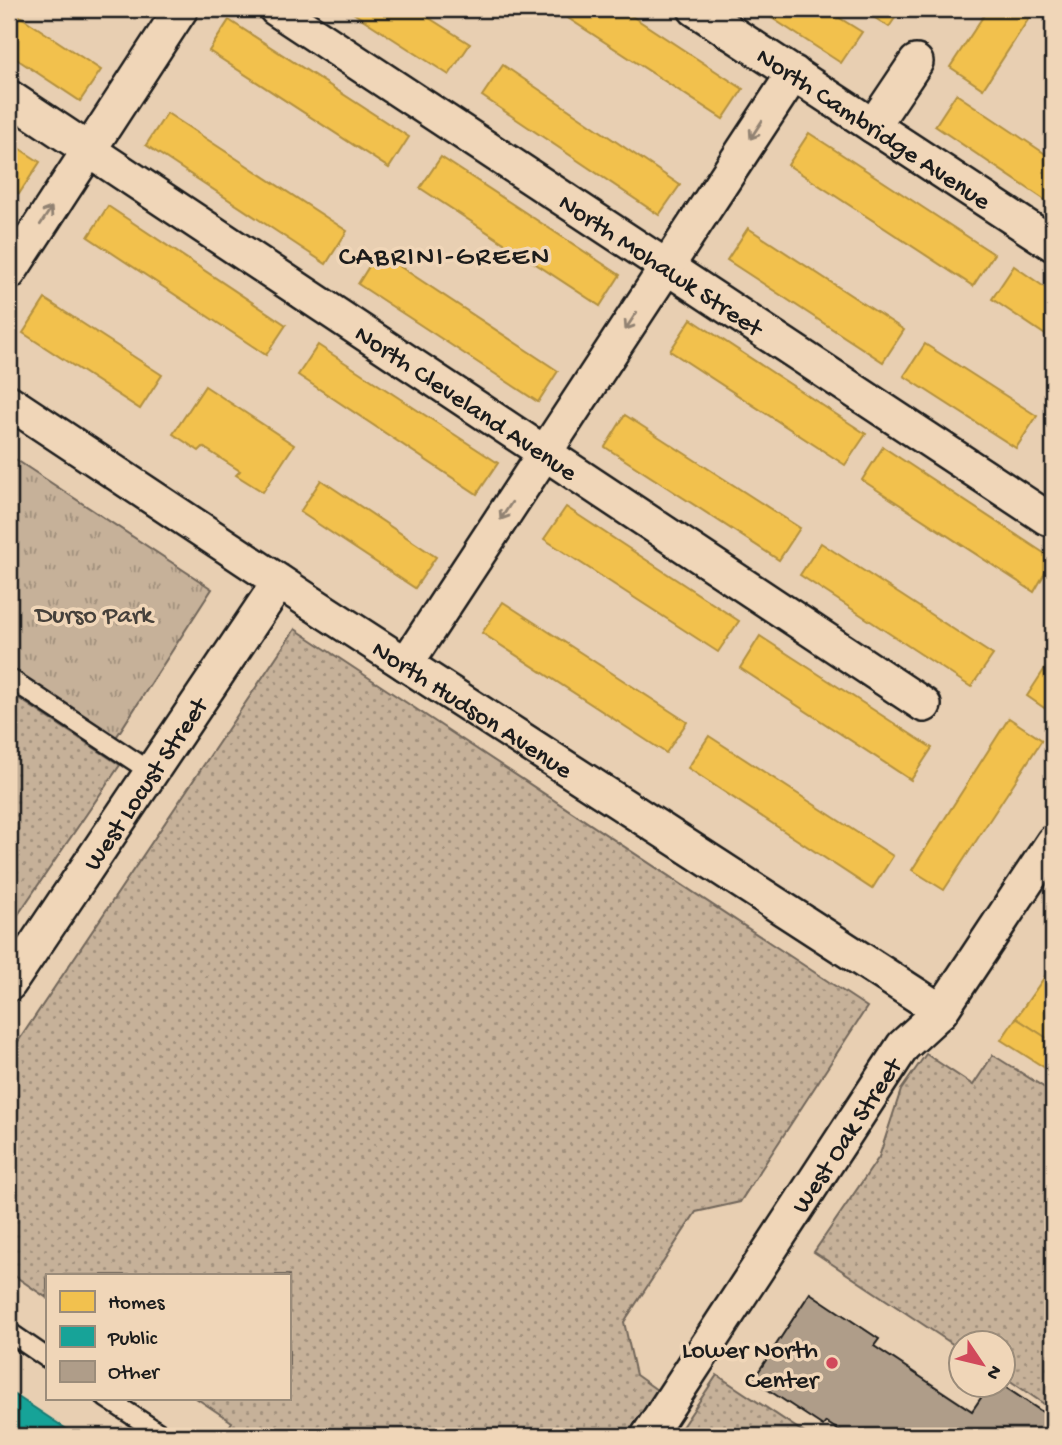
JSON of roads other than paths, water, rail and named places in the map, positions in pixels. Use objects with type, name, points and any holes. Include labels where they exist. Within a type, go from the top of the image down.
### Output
[{"type":"street","points":[[9,273],[181,9]]},
{"type":"street","name":"North Mohawk Street","points":[[276,9],[1047,518]]},
{"type":"street","name":"North Cambridge Avenue","points":[[695,9],[1053,244]]},
{"type":"street","points":[[873,126],[916,62]]},
{"type":"street","points":[[406,664],[794,74]]},
{"type":"street","name":"North Cleveland Avenue","points":[[9,97],[924,705]]},
{"type":"street","name":"North Hudson Avenue","points":[[9,402],[279,582],[941,1010]]},
{"type":"street","name":"West Locust Street","points":[[13,968],[151,772],[279,582]]},
{"type":"street","name":"West Oak Street","points":[[648,1436],[904,1046],[941,1010],[1053,842]]},
{"type":"lane","points":[[9,678],[151,772]]},
{"type":"lane","points":[[9,1332],[46,1357]]},
{"type":"lane","points":[[109,1400],[164,1436]]},
{"type":"place","name":"Lower North Center","points":[[832,1363]]},
{"type":"district","name":"CABRINI-GREEN","points":[[445,254]]},
{"type":"park label","name":"Durso Park","points":[[94,613]]}]
